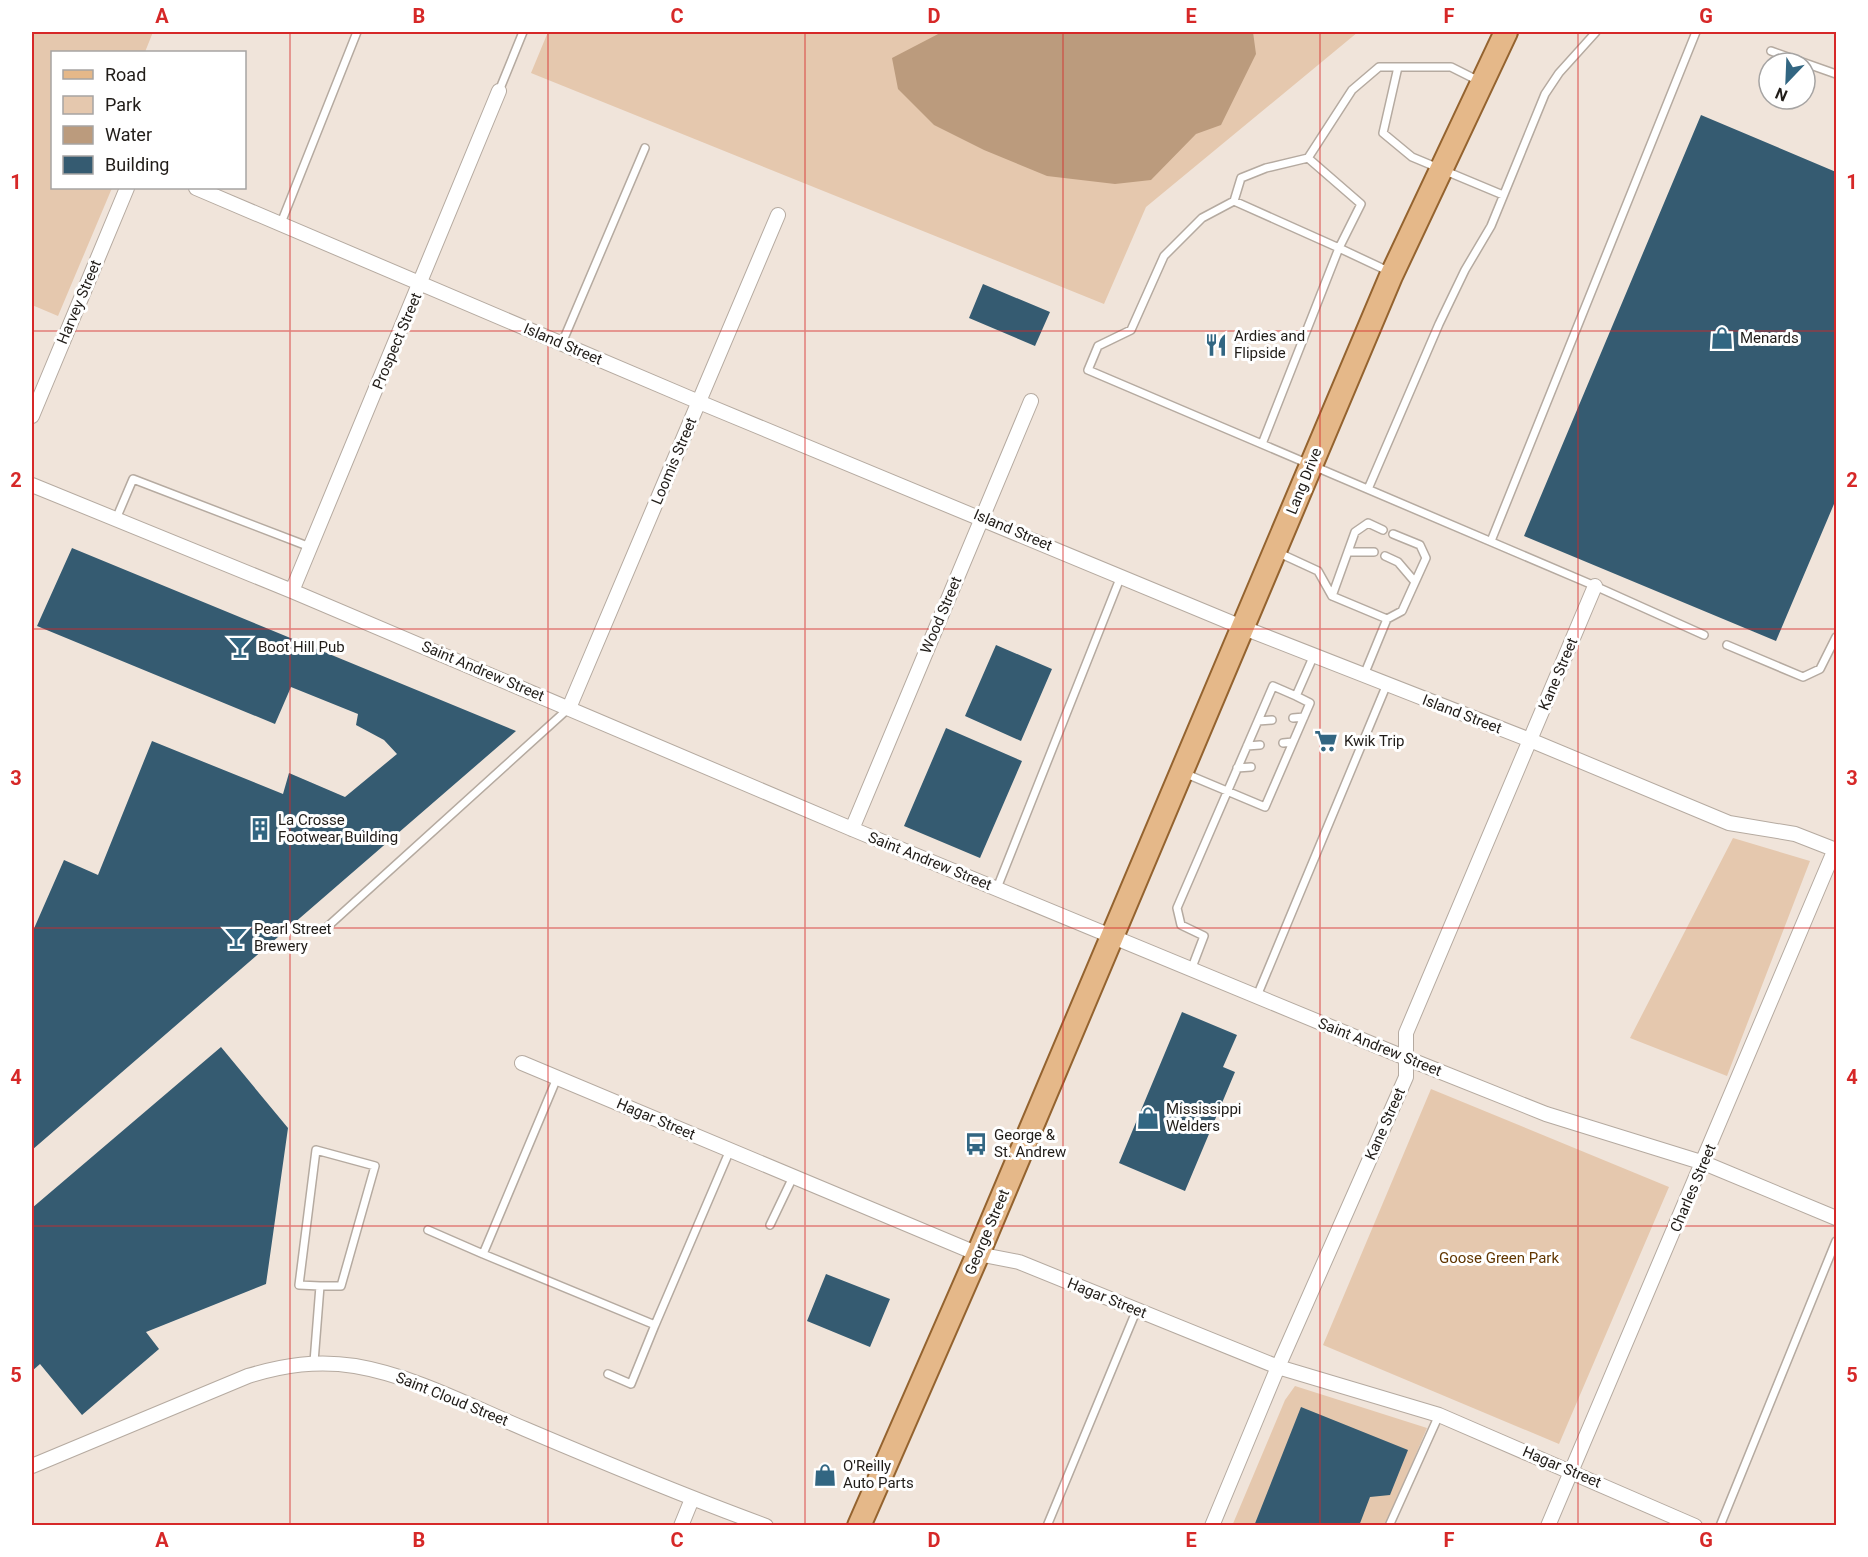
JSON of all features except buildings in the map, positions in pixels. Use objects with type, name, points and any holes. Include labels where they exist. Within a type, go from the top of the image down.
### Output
[{"type":"main road","name":"Lang Drive","points":[[1111,936],[1244,628],[1310,464],[1392,273],[1506,32]]},
{"type":"main road","name":"George Street","points":[[859,1526],[978,1254],[1111,936]]},
{"type":"street","name":"Prospect Street","points":[[292,591],[499,91]]},
{"type":"street","name":"Harvey Street","points":[[32,416],[127,189]]},
{"type":"street","name":"Island Street","points":[[198,189],[699,402],[982,517],[1244,628],[1530,740],[1729,823],[1795,834],[1836,850]]},
{"type":"street","name":"Loomis Street","points":[[569,708],[778,215]]},
{"type":"street","name":"Wood Street","points":[[852,829],[1031,401]]},
{"type":"street","name":"Saint Andrew Street","points":[[32,485],[292,591],[852,829],[1406,1058],[1546,1114],[1704,1163],[1836,1218]]},
{"type":"street","name":"Kane Street","points":[[1212,1526],[1278,1367],[1406,1077],[1406,1033],[1595,586]]},
{"type":"street","name":"Charles Street","points":[[1548,1526],[1836,850]]},
{"type":"street","name":"Hagar Street","points":[[522,1063],[978,1254],[1019,1262],[1278,1367],[1439,1415],[1571,1470],[1695,1526]]},
{"type":"street","name":"Saint Cloud Street","points":[[32,1466],[248,1376],[279,1366],[314,1362],[355,1366],[386,1373],[437,1391],[692,1499],[766,1526]]},
{"type":"street","points":[[681,1526],[692,1499]]},
{"type":"lane","points":[[281,223],[357,32]]},
{"type":"lane","points":[[499,91],[523,32]]},
{"type":"lane","points":[[1368,489],[1439,324],[1465,270],[1491,226],[1545,93],[1559,73],[1596,32]]},
{"type":"lane","points":[[1491,541],[1696,32]]},
{"type":"lane","points":[[1482,82],[1451,67],[1379,67],[1352,90],[1308,158],[1266,168],[1241,178],[1234,201],[1202,218],[1164,256],[1131,330],[1098,346],[1088,370],[1491,541],[1704,635]]},
{"type":"lane","points":[[1398,67],[1383,133],[1412,157],[1503,195]]},
{"type":"lane","points":[[1817,67],[1836,74]]},
{"type":"lane","points":[[562,343],[645,148]]},
{"type":"lane","points":[[1262,444],[1340,248],[1361,204],[1308,158]]},
{"type":"lane","points":[[1234,201],[1392,273]]},
{"type":"lane","points":[[116,519],[133,479],[310,547]]},
{"type":"lane","points":[[1332,596],[1355,532],[1368,523],[1383,530]]},
{"type":"lane","points":[[1364,675],[1388,619],[1402,611],[1426,558],[1420,545],[1393,534]]},
{"type":"lane","points":[[1275,551],[1318,571],[1332,596],[1388,619]]},
{"type":"lane","points":[[1348,552],[1374,552]]},
{"type":"lane","points":[[1385,556],[1398,562],[1415,582]]},
{"type":"lane","points":[[997,888],[1122,576]]},
{"type":"lane","points":[[1727,645],[1803,677],[1820,669],[1836,637]]},
{"type":"lane","points":[[1296,696],[1314,655]]},
{"type":"lane","points":[[1257,996],[1387,684]]},
{"type":"lane","points":[[1182,772],[1227,791],[1265,807],[1310,703],[1273,686],[1227,791],[1177,908],[1181,925],[1204,936],[1191,970]]},
{"type":"lane","points":[[326,928],[569,708]]},
{"type":"lane","points":[[1293,718],[1304,717]]},
{"type":"lane","points":[[1258,721],[1272,720]]},
{"type":"lane","points":[[1283,743],[1293,742]]},
{"type":"lane","points":[[1247,746],[1260,745]]},
{"type":"lane","points":[[1274,765],[1283,765]]},
{"type":"lane","points":[[1237,768],[1251,767]]},
{"type":"lane","points":[[483,1254],[557,1078]]},
{"type":"lane","points":[[316,1150],[375,1166],[341,1286],[320,1286],[299,1285],[316,1150]]},
{"type":"lane","points":[[608,1374],[631,1384],[730,1150]]},
{"type":"lane","points":[[770,1225],[793,1177]]},
{"type":"lane","points":[[428,1230],[655,1325]]},
{"type":"lane","points":[[1719,1526],[1836,1241]]},
{"type":"lane","points":[[314,1362],[320,1286]]},
{"type":"lane","points":[[1047,1526],[1137,1309]]},
{"type":"lane","points":[[1389,1526],[1439,1415]]},
{"type":"green space","points":[[32,32],[153,32],[145,51],[51,51],[51,189],[112,189],[58,316],[32,305]]},
{"type":"green space","points":[[548,32],[1358,32],[1146,207],[1104,304],[531,73]]},
{"type":"green space","points":[[1733,838],[1810,861],[1727,1076],[1630,1038]]},
{"type":"green space","name":"Goose Green Park","points":[[1431,1089],[1669,1187],[1559,1444],[1323,1345]]},
{"type":"green space","points":[[1295,1386],[1427,1428],[1386,1525],[1232,1526],[1285,1400]]},
{"type":"water","points":[[942,32],[1253,32],[1256,54],[1221,125],[1196,134],[1151,180],[1115,184],[1047,176],[984,150],[934,125],[898,89],[892,58]]},
{"type":"place","name":"Menards","points":[[1722,338]]},
{"type":"place","name":"Ardies and Flipside","points":[[1216,345]]},
{"type":"place","name":"Boot Hill Pub","points":[[240,647]]},
{"type":"place","name":"Kwik Trip","points":[[1326,741]]},
{"type":"place","name":"La Crosse Footwear Building","points":[[260,829]]},
{"type":"place","name":"Pearl Street Brewery","points":[[236,938]]},
{"type":"place","name":"Mississippi Welders","points":[[1148,1118]]},
{"type":"place","name":"George & St. Andrew","points":[[976,1144]]},
{"type":"place","name":"O'Reilly Auto Parts","points":[[825,1475]]}]
